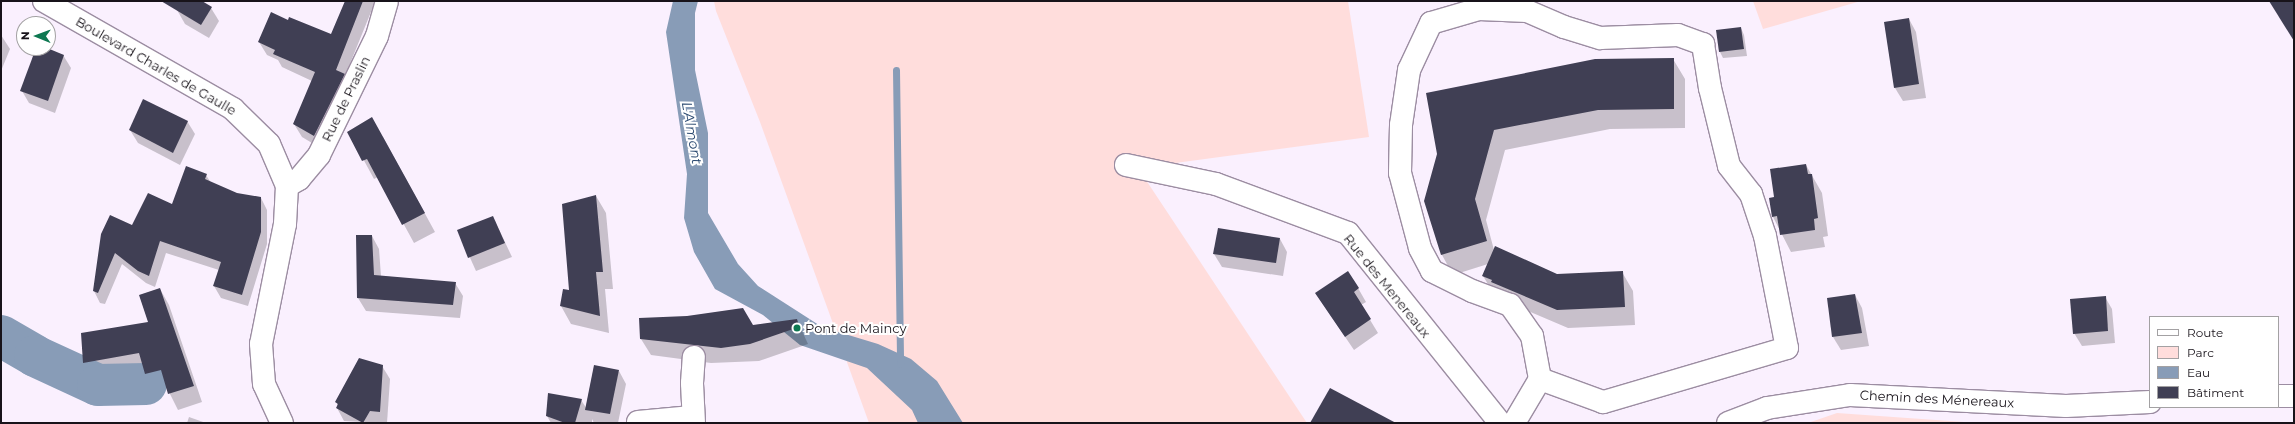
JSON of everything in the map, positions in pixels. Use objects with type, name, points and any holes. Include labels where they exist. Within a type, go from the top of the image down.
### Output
[{"type":"street","name":"Boulevard Charles de Gaulle","points":[[44,1],[233,109],[269,144],[287,186],[286,224],[261,344],[264,384],[282,423]]},
{"type":"street","name":"Rue de Praslin","points":[[287,186],[299,179],[319,155],[377,36],[388,1]]},
{"type":"street","points":[[1514,423],[1540,379],[1532,336],[1510,305],[1472,291],[1432,271],[1420,248],[1400,173],[1401,125],[1410,70],[1431,23],[1479,9],[1527,11],[1564,27],[1600,38],[1678,35],[1703,44],[1710,88],[1729,166],[1751,194],[1765,236],[1787,348],[1603,402],[1573,393],[1540,379]]},
{"type":"street","name":"Rue des Menereaux","points":[[1126,165],[1216,184],[1348,233],[1500,423]]},
{"type":"street","points":[[638,422],[693,420],[694,357]]},
{"type":"street","name":"Chemin des Ménereaux","points":[[1728,423],[1767,408],[1850,395],[2066,406],[2149,402]]},
{"type":"street","points":[[2279,396],[2294,396]]},
{"type":"green space","points":[[714,1],[1348,1],[1369,137],[1138,168],[1307,423],[869,423],[760,122],[716,11]]},
{"type":"green space","points":[[1753,1],[1861,1],[1763,29]]},
{"type":"green space","points":[[1837,413],[1978,423],[1808,423]]},
{"type":"water","name":"L'Almont","points":[[673,1],[698,1],[695,13],[695,70],[708,133],[708,213],[738,264],[758,286],[822,327],[878,344],[911,359],[937,381],[963,423],[918,423],[912,410],[867,368],[800,345],[763,315],[715,289],[694,252],[684,218],[687,174],[666,32]]},
{"type":"building","points":[[161,1],[202,1],[212,7],[201,25]]},
{"type":"building","points":[[345,1],[363,1],[336,70],[345,74],[314,136],[293,124],[315,72],[273,54],[275,50],[258,42],[271,12],[288,20],[289,17],[331,34]]},
{"type":"building","points":[[2269,1],[2294,1],[2294,41]]},
{"type":"building","points":[[1909,18],[1919,84],[1894,88],[1884,22]]},
{"type":"building","points":[[1741,27],[1744,49],[1719,52],[1716,30]]},
{"type":"building","points":[[56,52],[64,55],[48,101],[20,91],[33,56],[56,56]]},
{"type":"building","points":[[1674,58],[1674,109],[1598,110],[1494,130],[1475,199],[1487,241],[1441,255],[1424,201],[1437,154],[1426,93],[1595,59]]},
{"type":"building","points":[[143,99],[188,121],[173,153],[129,130]]},
{"type":"building","points":[[372,117],[425,213],[402,225],[367,159],[362,161],[347,132]]},
{"type":"building","points":[[1806,164],[1808,174],[1812,174],[1818,218],[1814,219],[1815,230],[1780,235],[1777,216],[1772,217],[1769,198],[1774,197],[1770,169]]},
{"type":"building","points":[[186,166],[207,174],[205,179],[237,193],[261,197],[261,232],[242,295],[213,286],[221,262],[160,241],[149,276],[138,271],[115,253],[98,293],[93,291],[101,234],[110,215],[132,225],[148,193],[172,204]]},
{"type":"building","points":[[596,195],[603,272],[596,272],[600,316],[560,306],[563,289],[569,290],[562,204]]},
{"type":"building","points":[[493,216],[505,243],[468,258],[457,230]]},
{"type":"building","points":[[1218,228],[1280,238],[1276,263],[1213,254]]},
{"type":"building","points":[[356,235],[372,235],[374,275],[456,282],[453,305],[357,298]]},
{"type":"building","points":[[1495,246],[1557,274],[1623,271],[1625,307],[1557,310],[1491,282],[1492,280],[1482,276]]},
{"type":"building","points":[[1348,271],[1359,288],[1354,292],[1371,319],[1345,337],[1315,293]]},
{"type":"building","points":[[160,288],[194,386],[168,394],[161,370],[145,374],[139,353],[83,363],[81,333],[148,322],[139,295]]},
{"type":"building","points":[[1855,294],[1862,333],[1832,337],[1827,298]]},
{"type":"building","points":[[2106,296],[2108,331],[2073,334],[2070,299]]},
{"type":"building","points":[[743,308],[753,325],[797,319],[799,327],[750,344],[721,348],[640,339],[639,318],[687,316]]},
{"type":"building","points":[[359,358],[383,365],[380,412],[370,411],[363,423],[336,408],[338,404],[335,402]]},
{"type":"building","points":[[594,365],[619,370],[610,414],[585,410]]},
{"type":"building","points":[[1330,388],[1396,423],[1310,423]]},
{"type":"building","points":[[548,393],[582,399],[575,423],[565,423],[546,416]]},
{"type":"waterway","points":[[896,70],[900,364]]},
{"type":"waterway","points":[[1,336],[35,356],[98,385],[146,384]]},
{"type":"place","name":"Pont de Maincy","points":[[797,328]]}]
